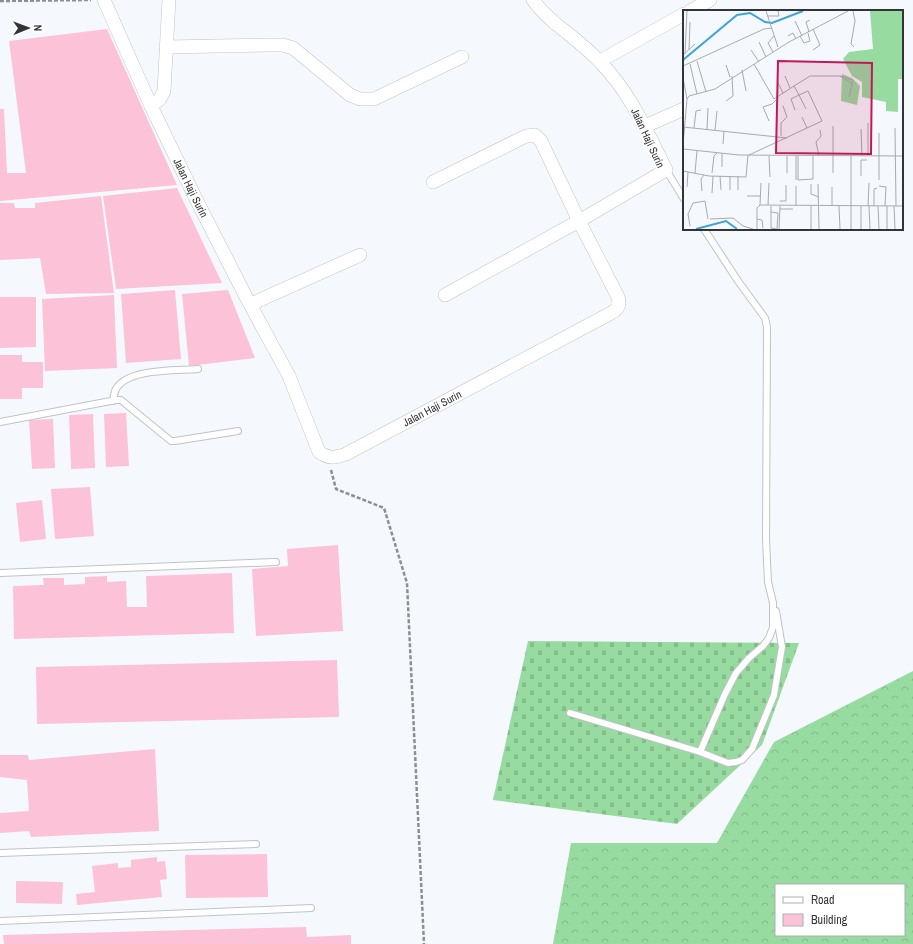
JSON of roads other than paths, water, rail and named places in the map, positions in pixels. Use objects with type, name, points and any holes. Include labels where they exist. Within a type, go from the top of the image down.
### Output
[{"type":"street","name":"Jalan Haji Surin","points":[[104,0],[151,106],[195,197],[289,376],[319,452],[327,457],[337,458],[617,309],[619,301],[618,297],[579,222],[666,170],[645,126],[629,98],[600,61],[544,13],[533,0]]},
{"type":"street","points":[[151,106],[160,99],[164,91],[169,0]]},
{"type":"street","points":[[692,10],[710,0]]},
{"type":"street","points":[[600,61],[683,15]]},
{"type":"street","points":[[166,47],[270,45],[293,48],[350,95],[360,99],[374,100],[462,57]]},
{"type":"street","points":[[645,126],[683,109]]},
{"type":"street","points":[[433,182],[526,136],[535,135],[541,141],[579,222],[446,296]]},
{"type":"street","points":[[251,304],[360,255]]},
{"type":"lane","points":[[666,170],[683,197]]},
{"type":"lane","points":[[570,713],[700,752],[728,763],[742,760],[752,749],[774,695],[779,673],[782,647],[778,621],[768,582],[766,539],[768,327],[765,318],[738,281],[705,230]]},
{"type":"lane","points":[[113,401],[116,389],[124,381],[137,374],[198,369]]},
{"type":"lane","points":[[0,422],[121,400],[171,441],[238,431]]},
{"type":"lane","points":[[0,573],[276,562]]},
{"type":"lane","points":[[700,752],[725,694],[736,673],[769,638],[773,628],[774,603]]},
{"type":"lane","points":[[0,853],[256,844]]},
{"type":"lane","points":[[0,921],[311,908]]}]
